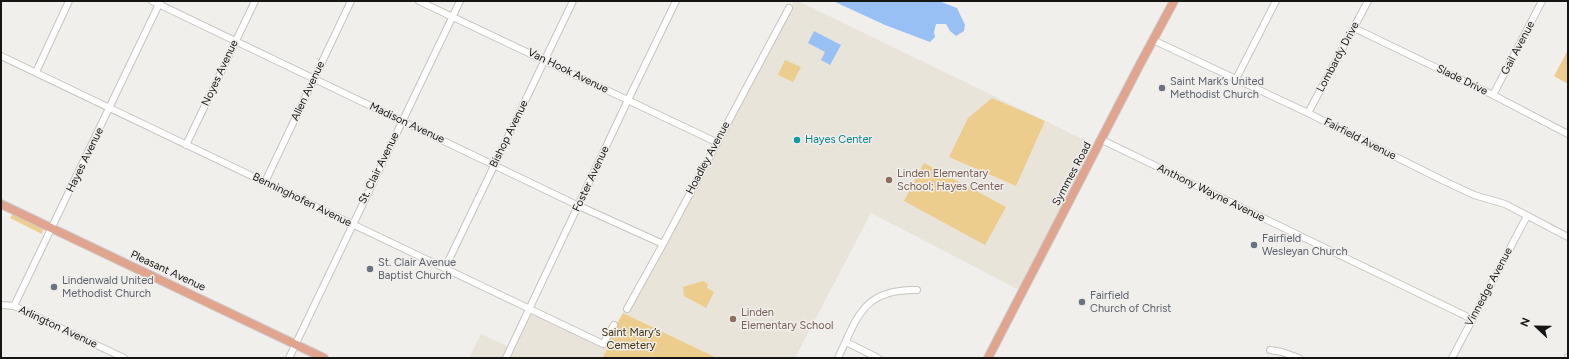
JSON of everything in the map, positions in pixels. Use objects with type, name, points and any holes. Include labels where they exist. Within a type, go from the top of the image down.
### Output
[{"type":"main road","name":"Symmes Road","points":[[988,358],[1174,1]]},
{"type":"main road","name":"Pleasant Avenue","points":[[1,204],[324,358]]},
{"type":"street","points":[[36,72],[69,1]]},
{"type":"street","name":"Madison Avenue","points":[[152,1],[160,3],[579,206],[663,244]]},
{"type":"street","name":"Noyes Avenue","points":[[186,145],[255,1]]},
{"type":"street","name":"Allen Avenue","points":[[265,182],[351,1]]},
{"type":"street","name":"Van Hook Avenue","points":[[419,1],[716,142]]},
{"type":"street","name":"St. Clair Avenue","points":[[289,358],[460,1]]},
{"type":"street","name":"Bishop Avenue","points":[[445,268],[573,1]]},
{"type":"street","name":"Foster Avenue","points":[[506,358],[676,1]]},
{"type":"street","points":[[1236,79],[1276,1]]},
{"type":"street","name":"Lombardy Drive","points":[[1308,113],[1368,1]]},
{"type":"street","name":"Gail Avenue","points":[[1493,95],[1542,1]]},
{"type":"street","name":"Hayes Avenue","points":[[14,306],[160,3]]},
{"type":"street","name":"Hoadley Avenue","points":[[627,309],[789,8]]},
{"type":"street","name":"Slade Drive","points":[[1354,28],[1493,95],[1568,134]]},
{"type":"street","name":"Fairfield Avenue","points":[[1153,40],[1308,113],[1474,195],[1505,204],[1568,237]]},
{"type":"street","name":"Benninghofen Avenue","points":[[1,56],[603,344],[614,325]]},
{"type":"street","name":"Anthony Wayne Avenue","points":[[1102,140],[1472,319]]},
{"type":"street","name":"Vinnedge Avenue","points":[[1452,358],[1527,216]]},
{"type":"street","points":[[838,358],[860,312],[876,297],[897,291],[917,290]]},
{"type":"street","points":[[1,305],[14,306]]},
{"type":"street","name":"Arlington Avenue","points":[[14,306],[124,358]]},
{"type":"street","points":[[846,342],[878,358]]},
{"type":"street","points":[[1270,350],[1300,358]]},
{"type":"shaded area","name":"Linden Elementary School; Hayes Center","points":[[794,1],[798,1],[1099,147],[1023,292],[871,213],[795,358],[717,358],[623,313],[663,244]]},
{"type":"shaded area","points":[[530,312],[608,348],[602,358],[469,358],[481,334],[512,348]]},
{"type":"green space","points":[[1568,50],[1568,84],[1554,76]]},
{"type":"green space","points":[[785,60],[801,67],[793,82],[778,75]]},
{"type":"green space","points":[[992,98],[1045,121],[1016,186],[949,157],[968,118]]},
{"type":"green space","points":[[924,163],[1006,207],[985,245],[904,201]]},
{"type":"green space","points":[[13,214],[43,228],[42,234],[10,218]]},
{"type":"green space","points":[[703,281],[708,284],[707,288],[714,292],[706,308],[684,296],[683,287]]},
{"type":"green space","name":"Saint Mary’s Cemetery","points":[[623,313],[717,358],[602,358],[608,348],[605,344]]},
{"type":"water","points":[[833,1],[939,1],[957,8],[965,25],[964,31],[956,36],[950,31],[946,24],[936,24],[934,32],[935,37],[930,42],[885,25]]},
{"type":"water","points":[[814,31],[841,45],[830,65],[821,60],[825,52],[808,43]]},
{"type":"place","name":"Saint Mark’s United Methodist Church","points":[[1162,88]]},
{"type":"place","name":"Hayes Center","points":[[797,140]]},
{"type":"place","name":"Linden Elementary School; Hayes Center","points":[[889,180]]},
{"type":"place","name":"Fairfield Wesleyan Church","points":[[1254,245]]},
{"type":"place","name":"St. Clair Avenue Baptist Church","points":[[370,269]]},
{"type":"place","name":"Lindenwald United Methodist Church","points":[[54,287]]},
{"type":"place","name":"Fairfield Church of Christ","points":[[1082,302]]},
{"type":"place","name":"Linden Elementary School","points":[[733,319]]}]
